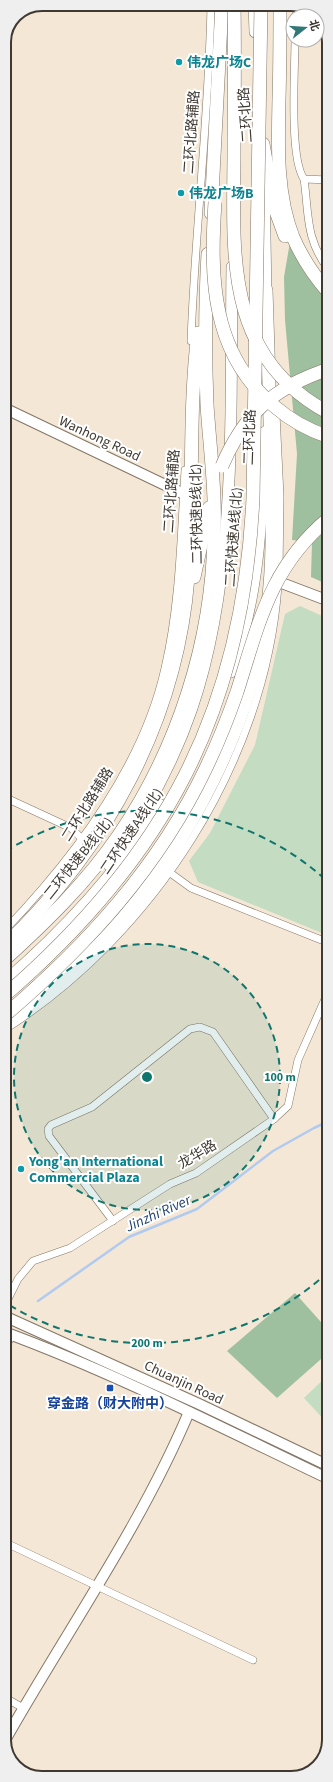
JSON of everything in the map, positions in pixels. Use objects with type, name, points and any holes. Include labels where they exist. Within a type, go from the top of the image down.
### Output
[{"type":"highway","name":"二环快速B线(北)","points":[[11,954],[43,924],[79,886],[107,852],[129,820],[152,780],[174,732],[198,655],[210,593],[214,535],[206,387],[206,321],[222,11]]},
{"type":"highway","points":[[226,11],[213,247],[214,285],[220,318],[229,347],[242,371],[268,402],[298,424],[322,434]]},
{"type":"highway","points":[[235,11],[233,234],[238,286],[247,319],[267,358],[298,392],[322,408]]},
{"type":"highway","name":"二环快速A线(北)","points":[[11,990],[46,958],[90,914],[128,868],[151,836],[172,801],[200,743],[216,705],[231,656],[247,575],[253,498],[262,11]]},
{"type":"highway","points":[[280,11],[279,129],[282,196],[288,223],[298,248],[322,285]]},
{"type":"highway","points":[[259,101],[268,183],[280,226],[299,262],[311,278],[322,288]]},
{"type":"highway","points":[[178,650],[186,597],[189,558],[194,372],[215,202]]},
{"type":"highway","points":[[11,1016],[48,989],[92,951],[128,911],[157,873],[184,832],[215,774],[240,714],[258,656],[267,611],[272,550],[266,290]]},
{"type":"highway","points":[[11,939],[42,908],[69,876],[98,836],[136,770],[151,735],[166,692],[178,650],[211,500],[222,466],[236,437],[254,412],[265,402],[298,382],[322,372]]},
{"type":"highway","points":[[11,1010],[57,969],[101,924],[132,888],[164,844],[195,790],[217,743],[237,691],[259,620],[272,589],[296,551],[322,525]]},
{"type":"main road","name":"二环北路","points":[[11,968],[50,932],[91,888],[141,818],[170,763],[182,735],[197,693],[208,651],[219,591],[228,494],[235,11]]},
{"type":"main road","name":"二环北路","points":[[11,976],[74,917],[144,831],[191,756],[213,714],[232,670],[252,601],[258,551],[265,429],[266,290],[265,201],[254,11]]},
{"type":"main road","name":"Wanhong Road","points":[[11,411],[184,494]]},
{"type":"main road","points":[[279,582],[322,598]]},
{"type":"main road","name":"Chuanjin Road","points":[[11,1319],[199,1404],[322,1463]]},
{"type":"main road","name":"Chuanjin Road","points":[[11,1334],[189,1412],[322,1476]]},
{"type":"main road","points":[[11,1729],[98,1587],[172,1452],[189,1412]]},
{"type":"street","name":"二环北路辅路","points":[[11,923],[57,872],[82,839],[108,799],[134,752],[161,685],[168,652],[173,616],[184,494],[194,267],[207,92],[211,11]]},
{"type":"street","points":[[259,101],[259,58],[262,11]]},
{"type":"street","points":[[295,48],[295,139],[299,172],[304,178],[308,228],[314,246],[322,259]]},
{"type":"street","points":[[304,178],[322,179]]},
{"type":"street","points":[[11,1025],[45,1002],[84,970],[124,930],[169,872],[214,798],[247,728],[269,654],[277,606],[279,582],[280,526],[278,459],[266,290]]},
{"type":"street","points":[[11,800],[70,828],[82,839]]},
{"type":"street","points":[[169,872],[191,888],[322,940]]},
{"type":"street","name":"龙华路","points":[[11,1294],[18,1280],[33,1261],[70,1248],[170,1184],[196,1172],[274,1119],[288,1106],[298,1060],[322,1006]]},
{"type":"street","points":[[113,1220],[49,1136],[48,1129],[50,1125],[92,1107],[190,1029],[200,1027],[212,1032],[274,1119]]},
{"type":"street","points":[[11,1545],[253,1660]]},
{"type":"street","points":[[11,1701],[23,1708]]},
{"type":"green space","points":[[290,242],[322,276],[322,582],[311,577],[312,542],[292,540],[297,454],[285,320],[284,277]]},
{"type":"green space","points":[[300,606],[322,616],[322,933],[198,882],[189,861],[210,833],[255,745],[285,614]]},
{"type":"green space","points":[[295,1293],[322,1323],[322,1358],[277,1398],[227,1351]]},
{"type":"green space","points":[[322,1381],[322,1417],[304,1398]]},
{"type":"waterway","name":"Jinzhi River","points":[[38,1301],[129,1237],[197,1209],[273,1151],[322,1124]]},
{"type":"place","name":"伟龙广场C","points":[[179,62]]},
{"type":"place","name":"伟龙广场B","points":[[181,193]]},
{"type":"place","name":"Yong'an International Commercial Plaza","points":[[21,1169]]},
{"type":"place","name":"穿金路（财大附中）","points":[[110,1388]]}]
